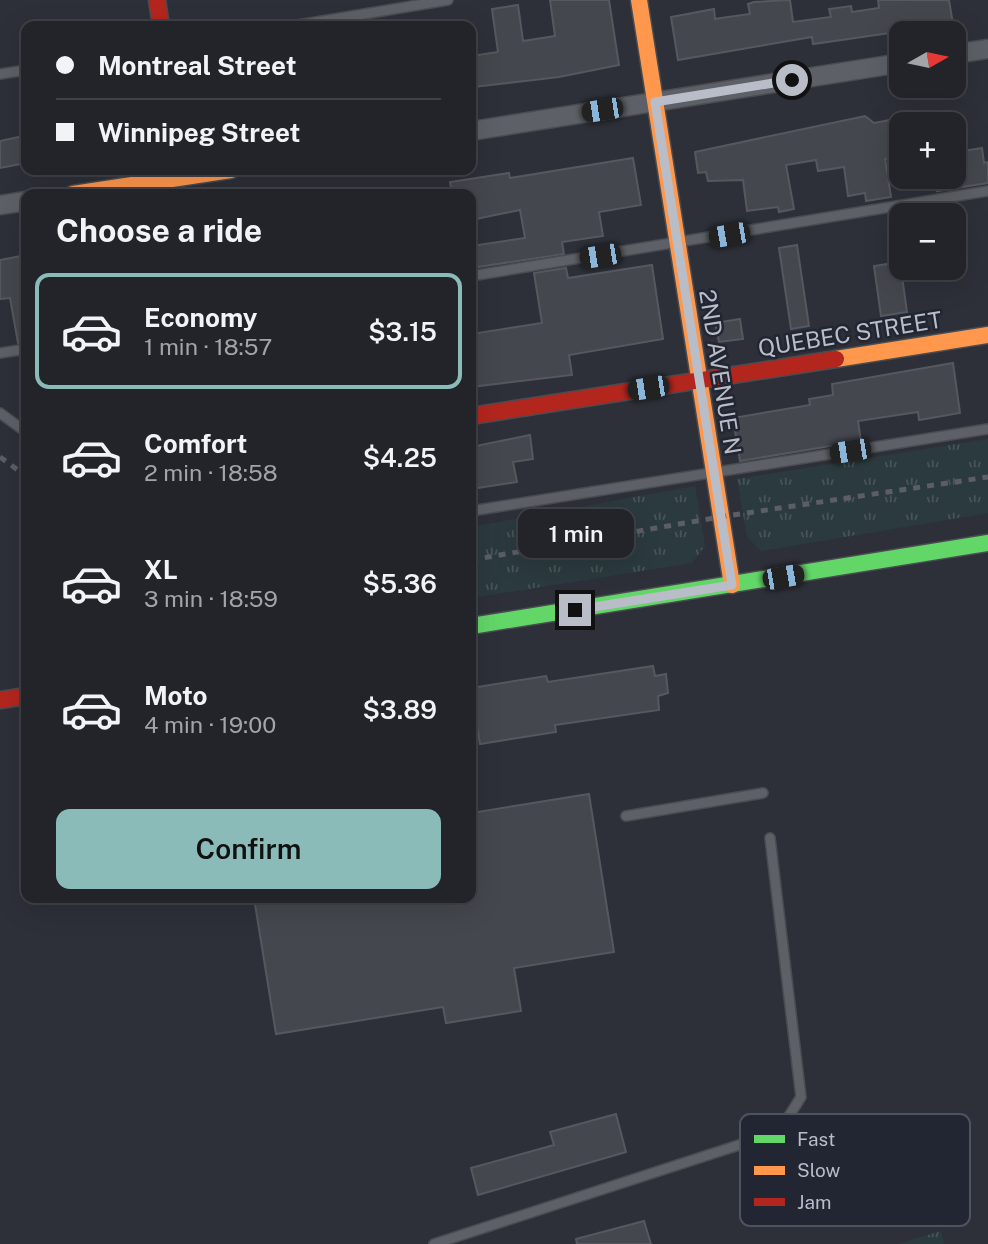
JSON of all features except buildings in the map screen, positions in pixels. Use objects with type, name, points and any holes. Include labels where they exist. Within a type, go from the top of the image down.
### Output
[{"type":"street","points":[[157,0],[160,21]]},
{"type":"street","name":"2ND AVENUE N","points":[[639,0],[732,585]]},
{"type":"street","points":[[966,52],[988,49]]},
{"type":"street","points":[[476,130],[889,64]]},
{"type":"street","points":[[99,189],[173,175]]},
{"type":"street","points":[[0,205],[21,202]]},
{"type":"street","name":"QUEBEC STREET","points":[[476,415],[988,335]]},
{"type":"street","points":[[476,625],[988,543]]},
{"type":"street","points":[[0,700],[21,697]]},
{"type":"lane","points":[[322,21],[448,0]]},
{"type":"lane","points":[[0,74],[21,71]]},
{"type":"lane","points":[[476,275],[988,191]]},
{"type":"lane","points":[[0,354],[21,350]]},
{"type":"lane","points":[[0,413],[21,428]]},
{"type":"lane","points":[[476,510],[988,429]]},
{"type":"lane","points":[[626,816],[763,793]]},
{"type":"lane","points":[[770,838],[801,1097],[790,1114]]},
{"type":"lane","points":[[434,1244],[740,1145]]},
{"type":"green space","points":[[988,439],[988,513],[761,551],[747,537],[737,479]]},
{"type":"green space","points":[[695,486],[705,546],[692,563],[476,597],[476,526]]},
{"type":"green space","points":[[941,1231],[944,1244],[897,1244]]},
{"type":"railway","points":[[0,457],[21,472]]},
{"type":"railway","points":[[476,559],[720,517],[988,477]]},
{"type":"traffic: fast","points":[[476,625],[988,543]]},
{"type":"traffic: slow","points":[[639,0],[732,585]]},
{"type":"traffic: slow","points":[[106,189],[198,175]]},
{"type":"traffic: slow","points":[[836,359],[988,335]]},
{"type":"traffic: jam","points":[[157,0],[160,21]]},
{"type":"traffic: jam","points":[[476,415],[836,359]]},
{"type":"traffic: jam","points":[[0,700],[21,697]]},
{"type":"route","points":[[575,610],[732,585],[655,102],[792,80]]}]
